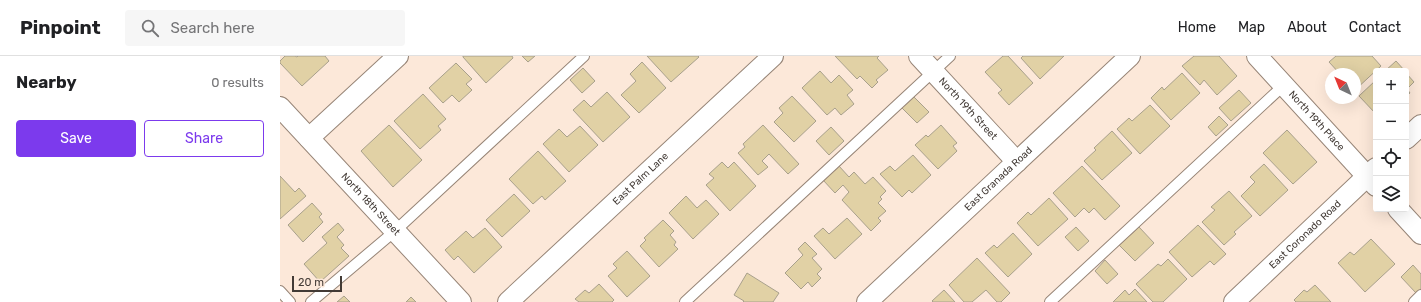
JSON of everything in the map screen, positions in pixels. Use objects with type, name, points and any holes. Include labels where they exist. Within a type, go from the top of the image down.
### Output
[{"type":"street","points":[[309,138],[398,56]]},
{"type":"street","name":"East Palm Lane","points":[[508,302],[773,56]]},
{"type":"street","name":"North 19th Street","points":[[919,56],[1017,162]]},
{"type":"street","name":"East Granada Road","points":[[867,302],[1130,56]]},
{"type":"street","name":"North 19th Place","points":[[1257,56],[1373,176]]},
{"type":"street","name":"North 18th Street","points":[[280,107],[461,302]]},
{"type":"street","points":[[1409,136],[1421,125]]},
{"type":"street","name":"East Coronado Road","points":[[1234,302],[1373,176]]},
{"type":"street","points":[[1401,212],[1421,234]]},
{"type":"lane","points":[[312,302],[395,231],[584,56]]},
{"type":"lane","points":[[685,302],[950,56]]},
{"type":"lane","points":[[1050,302],[1284,85]]},
{"type":"lane","points":[[280,291],[290,302]]},
{"type":"lane","points":[[1414,302],[1421,295]]},
{"type":"building","points":[[285,56],[325,56],[329,61],[302,86],[280,63]]},
{"type":"building","points":[[463,56],[512,56],[513,58],[486,83]]},
{"type":"building","points":[[522,56],[535,56],[528,62]]},
{"type":"building","points":[[647,56],[698,56],[699,57],[671,82]]},
{"type":"building","points":[[835,56],[879,56],[877,58],[888,70],[876,80],[878,82],[872,88],[860,76],[857,79]]},
{"type":"building","points":[[1003,56],[1008,56],[1033,83],[1009,105],[998,93],[1002,90],[985,72]]},
{"type":"building","points":[[1023,56],[1064,56],[1040,79],[1021,58]]},
{"type":"building","points":[[1194,56],[1219,56],[1237,76],[1217,95],[1204,80],[1200,85],[1182,66]]},
{"type":"building","points":[[1336,56],[1372,56],[1381,66],[1379,68],[1373,68],[1373,73],[1361,84],[1361,68],[1334,68],[1329,62]]},
{"type":"building","points":[[1396,61],[1402,68],[1388,68]]},
{"type":"building","points":[[642,62],[666,88],[639,113],[621,95],[636,81],[630,74]]},
{"type":"building","points":[[456,63],[472,79],[466,84],[472,90],[459,102],[452,95],[443,103],[429,88]]},
{"type":"building","points":[[583,68],[595,81],[582,93],[570,80]]},
{"type":"building","points":[[820,71],[831,83],[839,75],[853,90],[847,95],[854,104],[841,115],[835,108],[827,115],[802,88]]},
{"type":"building","points":[[1182,73],[1200,93],[1171,120],[1151,98],[1162,87],[1164,90]]},
{"type":"building","points":[[1409,76],[1414,82],[1409,87]]},
{"type":"building","points":[[1373,83],[1373,111],[1361,98],[1361,94]]},
{"type":"building","points":[[1239,90],[1251,103],[1231,121],[1219,108]]},
{"type":"building","points":[[607,92],[630,117],[603,142],[573,110],[584,100],[591,107]]},
{"type":"building","points":[[423,94],[446,119],[438,126],[441,130],[420,149],[394,121]]},
{"type":"building","points":[[792,96],[816,121],[794,142],[774,122],[783,113],[779,108]]},
{"type":"building","points":[[913,96],[929,112],[917,123],[901,107]]},
{"type":"building","points":[[1150,105],[1170,126],[1140,154],[1117,129],[1129,118],[1132,121]]},
{"type":"building","points":[[1219,116],[1228,125],[1216,136],[1208,127]]},
{"type":"building","points":[[389,125],[422,160],[393,187],[361,151]]},
{"type":"building","points":[[763,125],[799,164],[788,174],[769,154],[762,161],[768,167],[758,175],[738,153],[745,147],[743,144]]},
{"type":"building","points":[[941,125],[957,143],[953,146],[957,151],[938,169],[915,145],[926,135],[928,137]]},
{"type":"building","points":[[580,126],[598,145],[569,172],[543,144],[559,129],[567,137]]},
{"type":"building","points":[[831,127],[844,141],[829,155],[816,141]]},
{"type":"building","points":[[1287,130],[1317,162],[1293,184],[1263,153]]},
{"type":"building","points":[[1112,131],[1132,153],[1102,180],[1084,161],[1096,150],[1094,148]]},
{"type":"building","points":[[538,151],[566,181],[545,200],[542,196],[533,204],[509,179]]},
{"type":"building","points":[[913,155],[931,175],[912,193],[909,190],[902,197],[880,174],[890,166],[895,171]]},
{"type":"building","points":[[722,162],[728,168],[734,162],[756,186],[730,211],[706,185],[714,178],[709,174]]},
{"type":"building","points":[[1264,164],[1288,190],[1260,216],[1241,196],[1255,182],[1250,177]]},
{"type":"building","points":[[839,166],[849,177],[854,172],[865,184],[873,177],[886,191],[880,197],[882,199],[878,203],[886,211],[878,218],[881,221],[871,231],[842,200],[849,192],[843,185],[835,193],[823,180]]},
{"type":"building","points":[[1082,166],[1120,206],[1105,220],[1094,208],[1089,213],[1084,208],[1075,217],[1053,193]]},
{"type":"building","points":[[280,176],[295,192],[299,188],[306,196],[280,219]]},
{"type":"building","points":[[1229,191],[1252,216],[1234,232],[1236,234],[1224,245],[1202,222],[1215,210],[1211,207]]},
{"type":"building","points":[[514,194],[530,211],[502,237],[486,220]]},
{"type":"building","points":[[686,196],[697,208],[706,200],[719,214],[693,239],[669,213]]},
{"type":"building","points":[[1049,198],[1068,219],[1038,246],[1017,223],[1028,212],[1031,215]]},
{"type":"building","points":[[312,203],[322,214],[319,217],[323,222],[303,242],[288,225]]},
{"type":"building","points":[[847,218],[862,234],[835,259],[814,236],[823,228],[829,234]]},
{"type":"building","points":[[663,220],[674,231],[670,235],[676,242],[674,245],[678,249],[659,267],[640,246],[646,240],[644,238]]},
{"type":"building","points":[[338,223],[344,230],[337,237],[344,245],[341,248],[349,256],[320,282],[304,264],[327,243],[322,237]]},
{"type":"building","points":[[1198,225],[1226,254],[1214,265],[1210,261],[1192,277],[1169,252]]},
{"type":"building","points":[[1076,227],[1089,241],[1078,251],[1065,237]]},
{"type":"building","points":[[1139,227],[1154,243],[1135,261],[1119,245]]},
{"type":"building","points":[[485,228],[502,247],[474,273],[458,256],[454,260],[445,250],[466,231],[473,238]]},
{"type":"building","points":[[1013,233],[1032,254],[1008,277],[985,253],[994,245],[997,248]]},
{"type":"building","points":[[1371,239],[1395,264],[1365,292],[1338,263],[1350,252],[1354,255]]},
{"type":"building","points":[[805,242],[817,254],[812,258],[822,269],[817,274],[821,278],[812,287],[808,282],[801,289],[785,273],[803,255],[798,249]]},
{"type":"building","points":[[627,251],[650,276],[627,297],[608,276],[617,268],[613,264]]},
{"type":"building","points":[[977,258],[1010,293],[1001,302],[997,302],[986,290],[972,302],[964,302],[949,285]]},
{"type":"building","points":[[1168,259],[1187,279],[1163,302],[1153,302],[1136,284],[1158,264],[1161,266]]},
{"type":"building","points":[[1105,260],[1118,274],[1107,284],[1095,271]]},
{"type":"building","points":[[1413,265],[1421,274],[1421,289],[1416,293],[1401,277]]},
{"type":"building","points":[[747,273],[779,293],[773,302],[743,302],[744,301],[734,295]]},
{"type":"building","points":[[599,284],[614,300],[612,302],[579,302],[575,299],[585,290],[589,293]]},
{"type":"building","points":[[1315,285],[1331,302],[1296,302],[1294,300],[1304,290],[1307,292]]},
{"type":"building","points":[[1135,289],[1147,302],[1113,302],[1125,290],[1129,295]]},
{"type":"building","points":[[944,290],[955,302],[932,301]]},
{"type":"building","points":[[344,296],[350,302],[337,302]]},
{"type":"building","points":[[411,297],[416,302],[406,302]]}]
